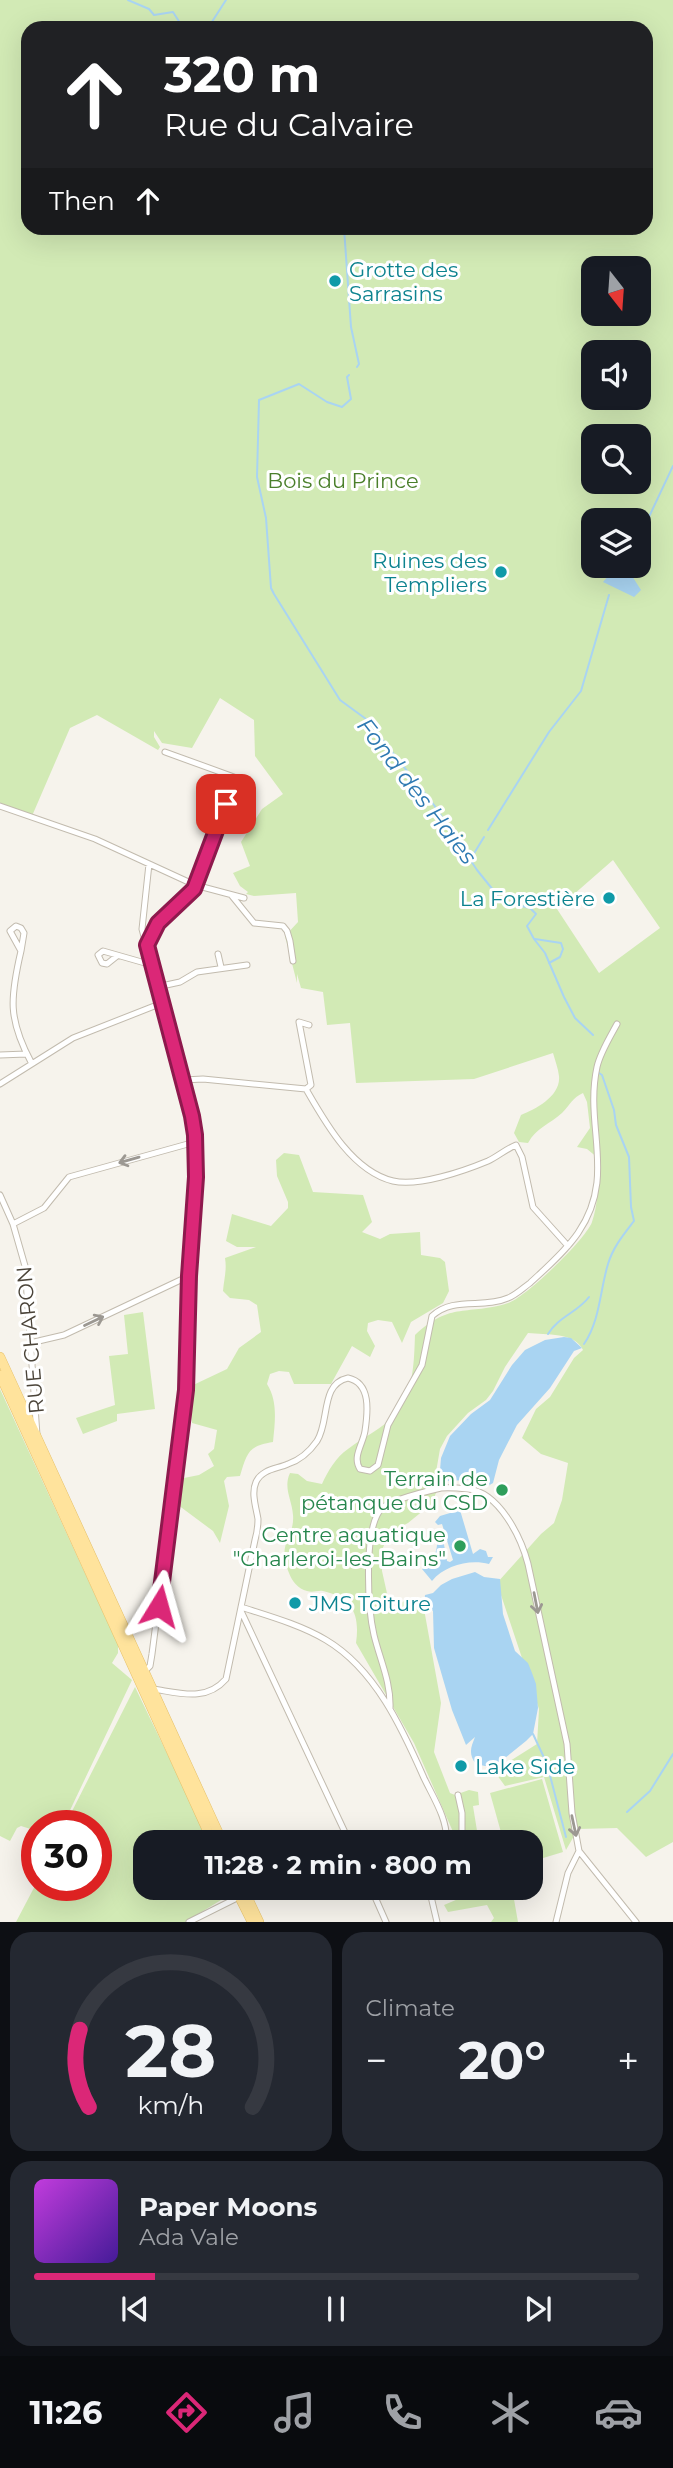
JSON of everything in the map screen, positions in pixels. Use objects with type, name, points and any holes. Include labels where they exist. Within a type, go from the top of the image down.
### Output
[{"type":"main road","points":[[0,1357],[140,1673]]},
{"type":"main road","points":[[0,1375],[217,1830]]},
{"type":"main road","points":[[149,1691],[208,1830]]},
{"type":"main road","points":[[244,1900],[252,1922]]},
{"type":"main road","points":[[246,1900],[259,1922]]},
{"type":"street","points":[[147,945],[158,923],[190,895],[234,784],[234,777],[165,752]]},
{"type":"street","points":[[0,806],[74,830],[195,885],[244,898]]},
{"type":"street","points":[[140,1673],[150,1666],[152,1654],[186,1390],[189,1276],[196,1177],[195,1142],[184,1080],[142,929],[149,864]]},
{"type":"street","points":[[232,895],[254,923],[282,926],[287,931],[293,961]]},
{"type":"street","points":[[21,951],[15,977],[12,1012],[17,1037],[30,1062]]},
{"type":"street","points":[[218,954],[221,967]]},
{"type":"street","points":[[117,956],[152,965]]},
{"type":"street","points":[[158,986],[180,982],[197,972],[247,965]]},
{"type":"street","points":[[0,1083],[30,1062],[73,1038],[162,1003]]},
{"type":"street","points":[[184,1080],[203,1079],[306,1088],[311,1085],[299,1022],[309,1025]]},
{"type":"street","points":[[149,1691],[197,1695],[218,1688],[226,1679],[258,1522],[254,1496],[257,1479],[270,1469],[296,1460],[310,1450],[324,1426],[330,1391],[335,1384],[348,1378],[359,1381],[366,1394],[365,1430],[356,1457],[360,1469],[370,1471],[379,1465],[388,1425],[422,1365],[428,1325],[432,1316],[447,1306],[509,1298],[568,1246],[586,1220],[598,1184],[599,1152],[593,1118],[597,1066],[617,1024]]},
{"type":"street","points":[[0,1055],[26,1054]]},
{"type":"street","points":[[306,1088],[338,1141],[360,1162],[380,1176],[393,1181],[405,1182],[443,1176],[489,1160],[516,1146],[526,1170],[533,1208],[568,1246]]},
{"type":"street","points":[[13,1224],[44,1208],[69,1178],[195,1142]]},
{"type":"street","name":"RUE CHARON","points":[[0,1195],[13,1224],[25,1266],[38,1430],[33,1447]]},
{"type":"street","points":[[30,1343],[64,1335],[189,1276]]},
{"type":"street","points":[[390,1708],[391,1693],[373,1633],[369,1608],[370,1535],[373,1523],[381,1509],[443,1488],[472,1489],[489,1496],[523,1543],[567,1744],[572,1813],[579,1851],[636,1922]]},
{"type":"street","points":[[241,1609],[265,1614],[326,1640],[367,1676],[390,1708],[418,1763],[447,1830]]},
{"type":"street","points":[[241,1609],[344,1830]]},
{"type":"street","points":[[458,1795],[462,1830]]},
{"type":"street","points":[[556,1922],[568,1873],[579,1851]]},
{"type":"street","points":[[189,1922],[227,1900]]},
{"type":"street","points":[[376,1900],[386,1922]]},
{"type":"street","points":[[431,1900],[437,1922]]},
{"type":"green space","name":"Bois du Prince","points":[[0,0],[673,0],[673,1842],[646,1857],[617,1828],[578,1829],[566,1850],[544,1777],[505,1786],[494,1771],[537,1744],[539,1709],[497,1583],[554,1523],[562,1500],[568,1463],[541,1454],[522,1438],[536,1409],[550,1397],[574,1358],[583,1350],[579,1344],[567,1337],[528,1333],[486,1400],[468,1413],[447,1436],[440,1449],[436,1472],[439,1488],[435,1501],[408,1523],[389,1533],[382,1550],[382,1571],[391,1611],[404,1601],[422,1598],[441,1703],[434,1752],[450,1793],[455,1795],[469,1790],[478,1792],[479,1805],[473,1806],[477,1830],[452,1830],[414,1743],[356,1643],[357,1624],[348,1603],[333,1594],[309,1592],[298,1587],[289,1573],[284,1554],[293,1523],[288,1489],[290,1473],[322,1484],[340,1456],[396,1413],[410,1386],[415,1335],[439,1317],[450,1313],[494,1307],[516,1299],[554,1267],[587,1230],[596,1207],[598,1158],[587,1149],[577,1147],[590,1128],[587,1102],[583,1093],[528,1143],[519,1142],[514,1133],[521,1115],[540,1105],[556,1090],[559,1076],[553,1053],[474,1079],[356,1083],[350,1023],[327,1025],[323,992],[301,988],[297,974],[297,983],[285,936],[298,922],[296,893],[254,896],[246,894],[248,892],[240,886],[233,873],[250,866],[241,842],[262,809],[283,794],[255,756],[254,720],[220,698],[192,748],[162,743],[154,731],[154,737],[160,747],[158,750],[97,715],[70,728],[32,816],[0,806]],"holes":[[[613,860],[660,928],[599,973],[557,909]]]},
{"type":"green space","points":[[284,1153],[299,1155],[313,1192],[363,1195],[372,1222],[362,1232],[380,1239],[390,1234],[420,1232],[421,1255],[440,1258],[445,1262],[449,1291],[443,1303],[411,1322],[402,1343],[392,1322],[378,1320],[368,1323],[367,1331],[375,1346],[370,1357],[352,1346],[331,1384],[294,1384],[289,1372],[270,1374],[267,1384],[274,1405],[273,1442],[253,1448],[240,1476],[227,1477],[224,1481],[229,1506],[220,1543],[213,1531],[178,1505],[179,1479],[199,1475],[214,1466],[208,1454],[214,1449],[217,1430],[192,1423],[189,1387],[227,1369],[239,1348],[261,1332],[257,1305],[249,1300],[230,1298],[223,1291],[225,1258],[256,1247],[237,1247],[226,1241],[232,1214],[271,1226],[288,1208],[277,1176],[276,1160]]},
{"type":"green space","points":[[143,1312],[155,1409],[117,1414],[117,1421],[83,1434],[76,1418],[115,1405],[109,1356],[128,1354],[124,1315]]},
{"type":"green space","points":[[0,1389],[118,1645],[118,1653],[112,1663],[132,1680],[70,1810],[21,1810],[21,1826],[10,1841],[0,1836]]},
{"type":"green space","points":[[135,1687],[204,1830],[133,1830],[133,1900],[221,1900],[185,1922],[16,1922],[27,1901],[112,1901],[112,1810],[73,1810]]},
{"type":"green space","points":[[542,1779],[563,1852],[543,1858],[543,1830],[500,1830],[490,1793]]},
{"type":"green space","points":[[456,1900],[514,1900],[518,1922],[491,1922],[494,1918],[487,1905],[448,1912],[444,1905]]},
{"type":"water","points":[[607,578],[633,578],[641,590],[634,597],[603,582]]},
{"type":"water","points":[[571,1338],[582,1348],[574,1351],[550,1388],[517,1425],[499,1460],[493,1483],[488,1486],[469,1480],[442,1479],[441,1458],[450,1436],[471,1414],[490,1400],[525,1350],[545,1340]]},
{"type":"water","name":"Centre aquatique \"Charleroi-les-Bains\"","points":[[460,1510],[473,1554],[480,1549],[486,1551],[488,1557],[493,1557],[489,1564],[466,1563],[451,1567],[432,1581],[422,1569],[436,1552],[435,1531],[438,1529],[443,1539],[447,1561],[453,1560],[442,1524],[435,1522],[440,1516]]},
{"type":"water","points":[[475,1572],[484,1577],[500,1579],[503,1614],[515,1651],[528,1663],[532,1673],[538,1708],[533,1734],[500,1762],[485,1766],[476,1764],[473,1760],[471,1750],[475,1737],[466,1745],[452,1710],[434,1648],[433,1611],[425,1598],[425,1595],[433,1593],[452,1579]]},
{"type":"waterway","name":"Fond des Haies","points":[[128,0],[149,9],[154,15],[173,12],[179,21]]},
{"type":"waterway","points":[[212,21],[226,0]]},
{"type":"waterway","name":"Fond des Haies","points":[[344,235],[351,327],[359,364],[357,367]]},
{"type":"waterway","name":"Fond des Haies","points":[[349,375],[347,377],[351,399],[342,407],[327,402],[299,384],[259,400],[257,477],[266,518],[271,588],[340,700],[366,719],[434,805],[477,870],[502,901],[530,908],[536,914],[527,926],[545,953],[575,1018],[593,1035]]},
{"type":"waterway","points":[[651,513],[673,466]]},
{"type":"waterway","points":[[488,830],[549,732],[581,691],[609,595]]},
{"type":"waterway","points":[[470,860],[484,837]]},
{"type":"waterway","points":[[535,939],[561,943],[563,949],[560,957],[549,963]]},
{"type":"waterway","name":"Fond des Haies","points":[[584,1344],[597,1315],[610,1258],[634,1221],[629,1157],[616,1125],[614,1110],[602,1075],[599,1073]]},
{"type":"waterway","points":[[548,1334],[557,1323],[589,1297]]},
{"type":"waterway","name":"Fond des Haies","points":[[533,1734],[547,1764],[566,1837]]},
{"type":"waterway","points":[[627,1812],[650,1791],[673,1754]]},
{"type":"place","name":"Grotte des Sarrasins","points":[[335,281]]},
{"type":"place","name":"Ruines des Templiers","points":[[501,572]]},
{"type":"place","name":"La Forestière","points":[[609,898]]},
{"type":"place","name":"Terrain de pétanque du CSD","points":[[502,1490]]},
{"type":"place","name":"Centre aquatique \"Charleroi-les-Bains\"","points":[[460,1546]]},
{"type":"place","name":"JMS Toiture","points":[[295,1603]]},
{"type":"place","name":"Lake Side","points":[[461,1766]]},
{"type":"route","points":[[159,1606],[186,1390],[189,1276],[196,1177],[192,1116],[147,945],[158,923],[194,889],[226,804]]}]
